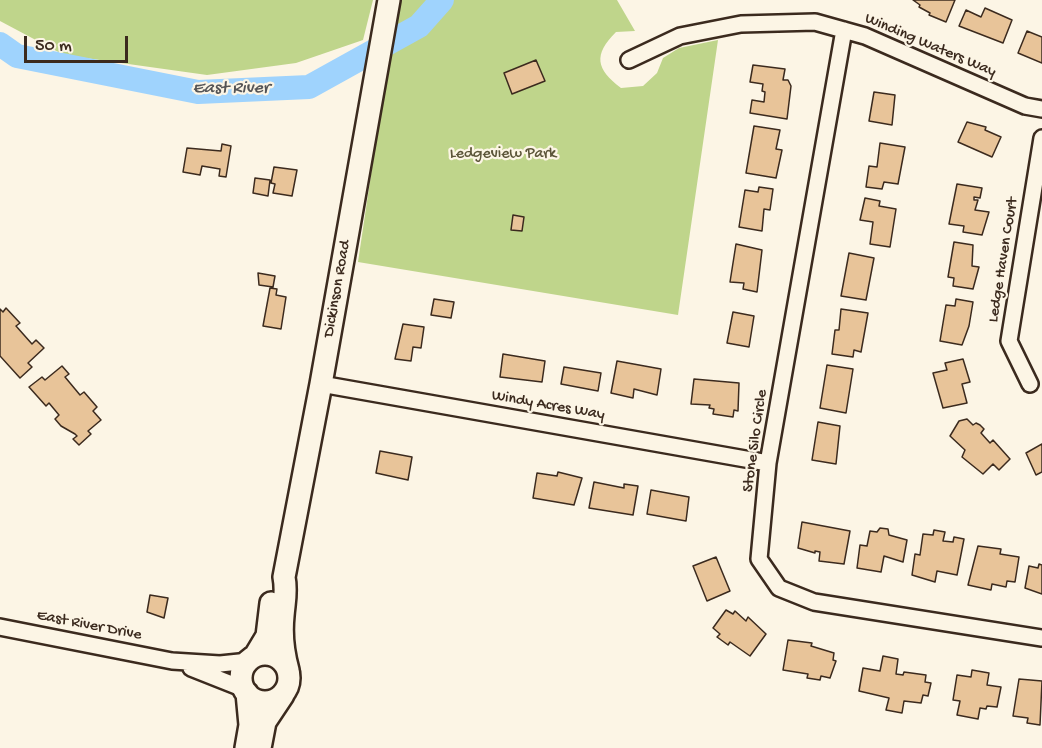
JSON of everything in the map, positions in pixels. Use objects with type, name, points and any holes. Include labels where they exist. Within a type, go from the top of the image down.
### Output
[{"type":"street","name":"Dickinson Road","points":[[288,670],[283,646],[283,613],[287,591],[284,577],[321,384],[388,4]]},
{"type":"street","name":"Winding Waters Way","points":[[629,60],[680,36],[741,24],[815,22],[865,36],[1025,106],[1042,109]]},
{"type":"street","name":"Stone Silo Circle","points":[[844,30],[768,463],[759,559],[779,588],[814,602],[1042,638]]},
{"type":"street","name":"Ledge Haven Court","points":[[1030,384],[1009,340],[1042,138]]},
{"type":"street","name":"Windy Acres Way","points":[[321,384],[768,463]]},
{"type":"street","name":"Dickinson Road","points":[[252,659],[267,636],[273,588],[284,577]]},
{"type":"street","name":"East River Drive","points":[[0,627],[172,661],[225,679],[245,691]]},
{"type":"street","points":[[246,748],[250,725],[242,674],[252,659],[263,654],[278,658],[288,670],[288,686],[265,722],[260,748]]},
{"type":"street","name":"East River Drive","points":[[172,661],[220,664],[252,659]]},
{"type":"street","points":[[245,691],[259,701],[266,702],[279,698],[284,693]]},
{"type":"green space","points":[[0,0],[373,0],[363,40],[296,63],[207,75],[64,55],[0,21]]},
{"type":"green space","name":"Ledgeview Park","points":[[397,0],[617,0],[635,31],[616,32],[604,48],[600,62],[606,74],[621,88],[643,86],[657,73],[663,58],[679,48],[718,40],[678,315],[358,262]]},
{"type":"building","points":[[913,0],[955,0],[946,22],[929,15],[930,13],[919,7],[920,5]]},
{"type":"building","points":[[985,8],[1012,20],[1003,43],[959,26],[966,10],[981,17]]},
{"type":"building","points":[[1027,31],[1042,37],[1042,63],[1018,53]]},
{"type":"building","points":[[536,60],[545,81],[512,94],[504,73]]},
{"type":"building","points":[[753,65],[785,69],[783,80],[788,80],[791,86],[787,119],[750,113],[752,100],[764,102],[765,92],[762,91],[763,84],[750,82]]},
{"type":"building","points":[[874,92],[895,95],[892,125],[869,121]]},
{"type":"building","points":[[967,122],[986,127],[985,130],[1001,137],[992,157],[958,142]]},
{"type":"building","points":[[754,126],[780,130],[776,149],[782,150],[776,178],[746,173]]},
{"type":"building","points":[[880,143],[905,147],[898,184],[884,182],[882,189],[866,187],[869,166],[877,167]]},
{"type":"building","points":[[222,144],[231,146],[226,177],[219,176],[220,169],[202,166],[200,175],[183,172],[187,148],[221,151]]},
{"type":"building","points":[[274,167],[297,170],[292,196],[273,193],[275,184],[271,183]]},
{"type":"building","points":[[255,178],[270,180],[268,196],[253,193]]},
{"type":"building","points":[[957,184],[982,188],[980,198],[974,197],[974,200],[978,200],[975,210],[989,212],[982,235],[963,232],[964,226],[949,224]]},
{"type":"building","points":[[759,187],[773,189],[770,210],[764,209],[762,231],[739,227],[745,190],[758,192]]},
{"type":"building","points":[[865,198],[880,201],[879,206],[896,209],[890,247],[870,244],[873,222],[860,220]]},
{"type":"building","points":[[513,215],[524,217],[522,231],[511,230]]},
{"type":"building","points":[[954,242],[973,245],[972,266],[979,267],[973,289],[953,286],[954,278],[948,277]]},
{"type":"building","points":[[736,244],[762,250],[757,292],[743,289],[744,283],[730,282]]},
{"type":"building","points":[[849,253],[874,258],[866,300],[841,296]]},
{"type":"building","points":[[258,273],[275,276],[273,287],[259,285]]},
{"type":"building","points":[[270,288],[277,289],[276,295],[286,297],[281,329],[263,326]]},
{"type":"building","points":[[434,299],[454,302],[451,318],[431,315]]},
{"type":"building","points":[[956,299],[973,302],[969,326],[962,345],[940,341],[946,305],[955,306]]},
{"type":"building","points":[[6,308],[20,323],[16,326],[32,344],[36,340],[44,348],[28,363],[32,367],[20,378],[0,356],[0,309],[3,312]]},
{"type":"building","points":[[841,309],[868,313],[861,352],[854,350],[853,357],[832,354],[835,330],[839,330]]},
{"type":"building","points":[[733,312],[754,316],[749,347],[727,343]]},
{"type":"building","points":[[403,324],[424,327],[421,348],[413,347],[411,361],[395,359]]},
{"type":"building","points":[[503,354],[545,361],[542,382],[500,377]]},
{"type":"building","points":[[963,359],[970,382],[962,384],[967,403],[943,408],[933,373],[947,370],[945,363]]},
{"type":"building","points":[[617,361],[661,369],[657,395],[634,389],[633,398],[611,393]]},
{"type":"building","points":[[827,365],[853,369],[846,413],[820,408]]},
{"type":"building","points":[[62,366],[69,374],[65,377],[80,395],[84,392],[97,407],[93,411],[101,420],[88,431],[91,434],[79,445],[73,439],[77,436],[61,426],[55,419],[59,415],[49,403],[46,406],[29,387],[42,377],[45,380]]},
{"type":"building","points":[[564,367],[601,373],[598,391],[561,384]]},
{"type":"building","points":[[694,379],[739,383],[738,411],[734,410],[733,417],[713,414],[714,409],[709,408],[710,405],[691,404]]},
{"type":"building","points":[[967,419],[973,425],[976,423],[980,425],[984,429],[981,433],[990,443],[993,440],[1010,459],[999,470],[993,464],[983,474],[962,457],[965,450],[950,436],[959,421]]},
{"type":"building","points":[[818,422],[840,426],[836,464],[812,460]]},
{"type":"building","points":[[1042,444],[1042,472],[1036,475],[1026,453]]},
{"type":"building","points":[[380,451],[412,457],[408,480],[376,473]]},
{"type":"building","points":[[558,472],[582,478],[574,505],[533,498],[537,473],[557,476]]},
{"type":"building","points":[[594,482],[624,488],[624,484],[638,486],[633,515],[589,508]]},
{"type":"building","points":[[651,490],[689,497],[686,521],[647,514]]},
{"type":"building","points":[[802,522],[850,531],[844,564],[819,561],[820,552],[815,551],[815,553],[798,548]]},
{"type":"building","points":[[880,528],[888,529],[889,535],[907,540],[903,562],[884,556],[881,572],[857,568],[860,545],[867,546],[870,531],[877,532]]},
{"type":"building","points":[[934,530],[945,532],[943,541],[953,542],[954,537],[964,539],[957,575],[937,571],[935,582],[912,575],[915,554],[920,555],[923,534],[933,535]]},
{"type":"building","points":[[978,546],[1001,549],[1000,554],[1019,557],[1015,582],[1007,581],[1006,587],[992,584],[991,590],[968,585]]},
{"type":"building","points":[[716,557],[730,591],[707,601],[693,566]]},
{"type":"building","points":[[1039,564],[1042,565],[1042,594],[1025,588],[1029,566],[1038,568]]},
{"type":"building","points":[[150,595],[168,598],[164,618],[147,612]]},
{"type":"building","points":[[726,610],[733,614],[735,611],[746,621],[748,617],[766,634],[750,656],[730,642],[728,645],[717,637],[720,634],[713,628]]},
{"type":"building","points":[[788,640],[812,643],[811,646],[834,653],[833,660],[836,661],[830,678],[821,676],[820,680],[807,678],[808,674],[783,670]]},
{"type":"building","points":[[883,656],[898,659],[896,674],[903,675],[904,672],[926,675],[925,682],[931,683],[928,696],[923,695],[921,703],[904,701],[902,713],[886,710],[889,698],[859,691],[863,668],[880,671]]},
{"type":"building","points":[[972,670],[989,673],[987,685],[1001,687],[997,707],[980,708],[978,719],[957,715],[960,701],[953,700],[957,675],[971,677]]},
{"type":"building","points":[[1019,679],[1042,681],[1040,725],[1027,723],[1028,718],[1013,716]]},
{"type":"waterway","name":"East River","points":[[0,44],[17,56],[198,92],[309,87],[419,26],[442,0]]}]
